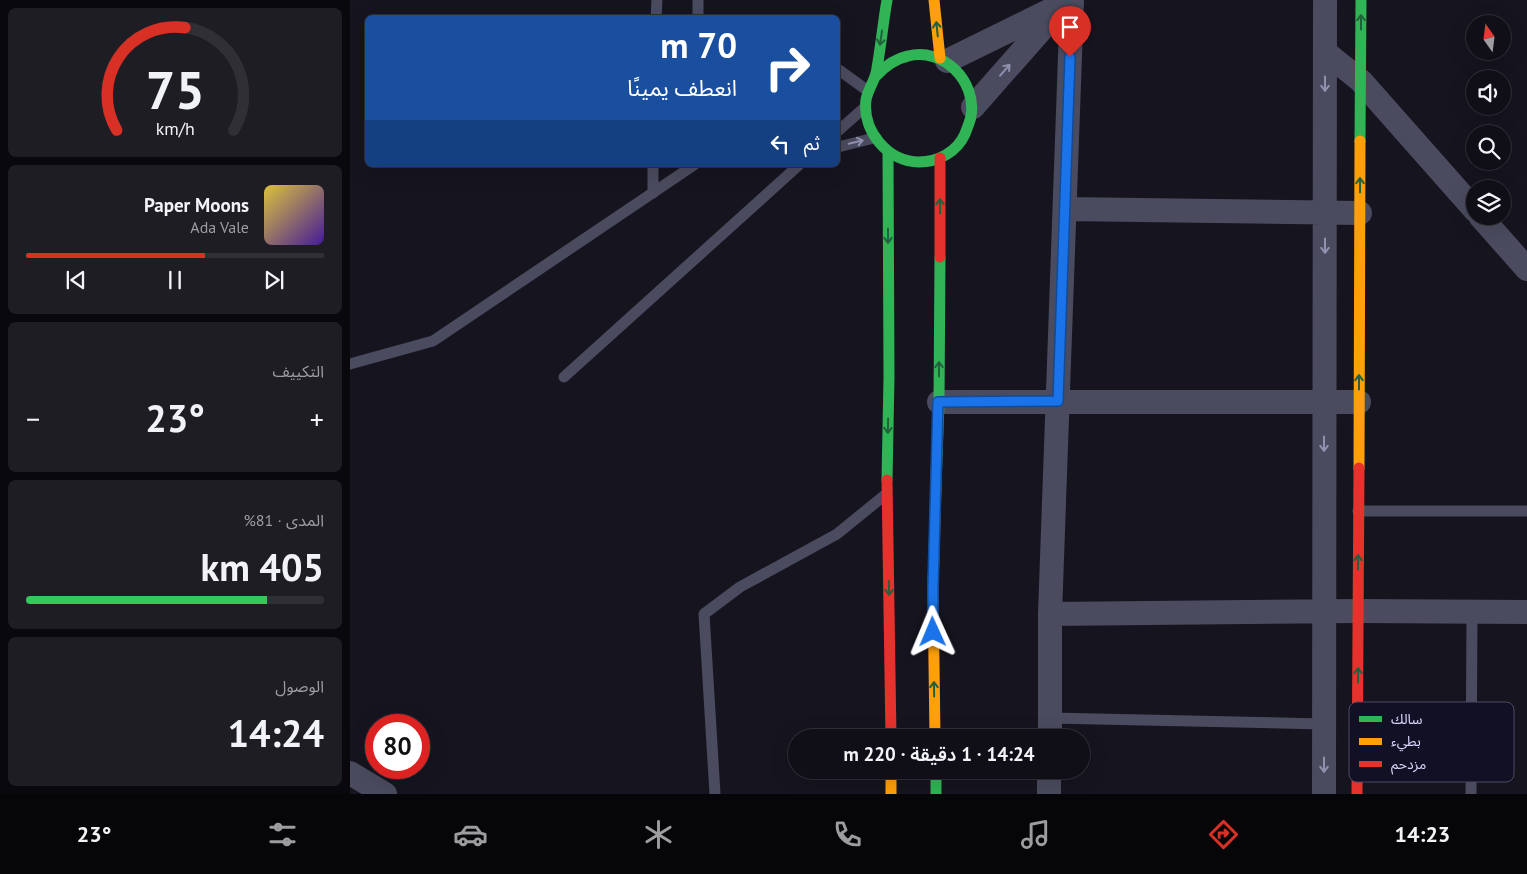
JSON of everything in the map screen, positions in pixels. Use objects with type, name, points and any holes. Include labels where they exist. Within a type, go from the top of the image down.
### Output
[{"type":"main road","points":[[876,76],[887,0]]},
{"type":"main road","points":[[934,0],[943,60]]},
{"type":"main road","points":[[1358,702],[1361,0]]},
{"type":"main road","points":[[923,54],[943,60],[960,73],[970,89],[973,107],[970,125],[957,148],[940,158],[922,162],[904,160],[888,152],[874,138],[867,123],[865,107],[868,91],[876,76],[889,64],[905,56],[923,54]]},
{"type":"main road","points":[[888,152],[889,377],[887,494],[891,729]]},
{"type":"main road","points":[[935,729],[933,587],[938,402],[940,158]]},
{"type":"main road","points":[[891,779],[891,794]]},
{"type":"main road","points":[[936,779],[936,794]]},
{"type":"street","points":[[1324,794],[1325,0]]},
{"type":"street","points":[[943,60],[1069,2]]},
{"type":"street","points":[[973,107],[1069,2]]},
{"type":"street","points":[[1050,728],[1050,614],[1065,209],[1069,2]]},
{"type":"street","points":[[1325,52],[1360,81],[1466,200]]},
{"type":"street","points":[[1065,209],[1360,213]]},
{"type":"street","points":[[1488,225],[1527,269]]},
{"type":"street","points":[[938,402],[1359,402]]},
{"type":"street","points":[[1050,614],[1324,611],[1527,612]]},
{"type":"street","points":[[350,773],[385,794]]},
{"type":"street","points":[[1049,779],[1049,794]]},
{"type":"lane","points":[[656,15],[657,0]]},
{"type":"lane","points":[[698,0],[698,15]]},
{"type":"lane","points":[[840,71],[868,91]]},
{"type":"lane","points":[[840,129],[865,107]]},
{"type":"lane","points":[[840,146],[874,138]]},
{"type":"lane","points":[[653,167],[653,193]]},
{"type":"lane","points":[[350,364],[433,341],[691,167]]},
{"type":"lane","points":[[564,377],[796,167]]},
{"type":"lane","points":[[715,794],[704,614],[740,587],[837,534],[887,494]]},
{"type":"lane","points":[[1358,511],[1527,511]]},
{"type":"lane","points":[[1472,612],[1472,702]]},
{"type":"lane","points":[[1050,728],[1324,724]]},
{"type":"traffic: fast","points":[[876,76],[886,66],[903,57],[921,55],[945,62],[963,79],[969,91],[971,116],[962,140],[946,155],[926,162],[919,162],[897,157],[879,143],[873,133],[868,123],[866,100],[876,72],[887,0]]},
{"type":"traffic: fast","points":[[1360,141],[1361,0]]},
{"type":"traffic: fast","points":[[887,480],[889,377],[888,152]]},
{"type":"traffic: fast","points":[[936,487],[939,402],[940,257]]},
{"type":"traffic: fast","points":[[936,779],[936,794]]},
{"type":"traffic: slow","points":[[934,0],[940,58]]},
{"type":"traffic: slow","points":[[1359,468],[1360,141]]},
{"type":"traffic: slow","points":[[935,729],[933,587],[936,487]]},
{"type":"traffic: slow","points":[[891,779],[891,794]]},
{"type":"traffic: jam","points":[[940,158],[940,257]]},
{"type":"traffic: jam","points":[[1358,702],[1359,468]]},
{"type":"traffic: jam","points":[[887,480],[891,729]]},
{"type":"traffic: jam","points":[[1357,782],[1357,794]]},
{"type":"route","points":[[933,632],[938,402],[1058,401],[1070,57]]}]
